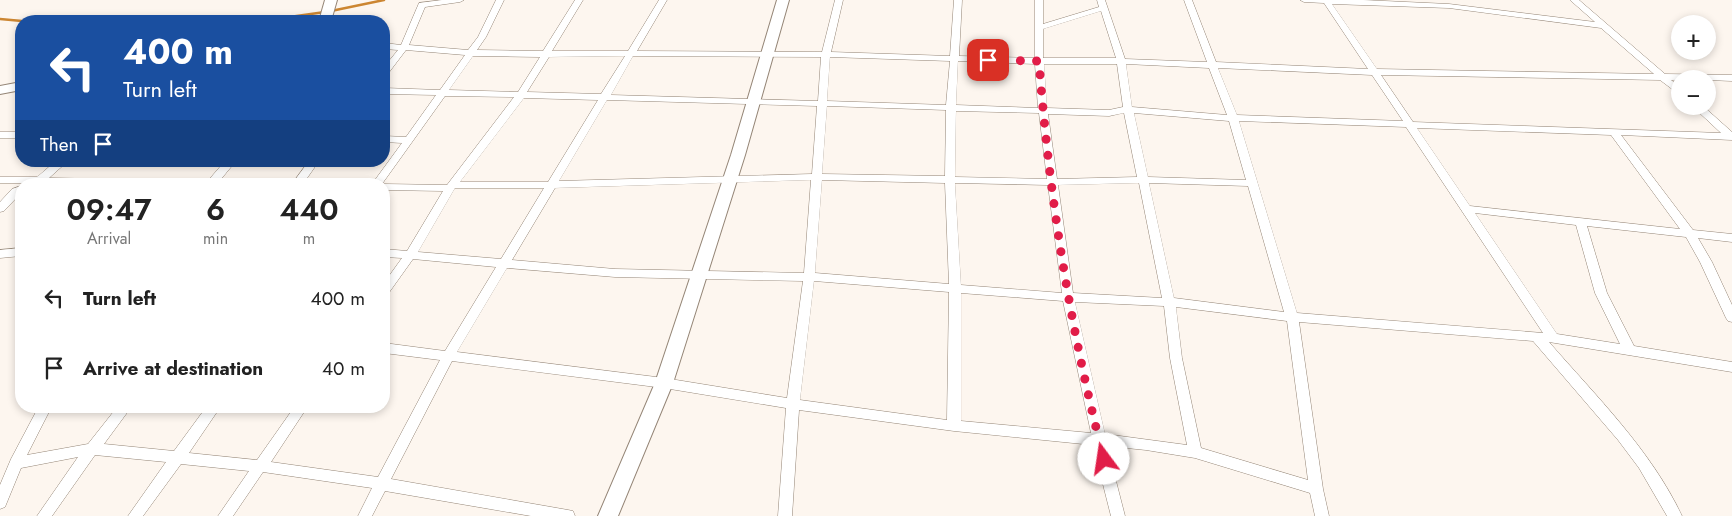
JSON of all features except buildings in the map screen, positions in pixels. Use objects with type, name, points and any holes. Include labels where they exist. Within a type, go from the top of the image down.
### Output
[{"type":"main road","points":[[327,15],[331,0]]},
{"type":"main road","points":[[608,516],[664,383],[754,101],[783,0]]},
{"type":"main road","points":[[0,90],[15,88]]},
{"type":"street","points":[[390,65],[403,49],[422,5],[460,0]]},
{"type":"street","points":[[390,167],[482,37],[500,0]]},
{"type":"street","points":[[390,283],[411,254],[452,186],[521,95],[579,0]]},
{"type":"street","points":[[366,516],[448,356],[663,0]]},
{"type":"street","points":[[785,516],[793,404],[809,277],[826,55],[840,0]]},
{"type":"street","points":[[954,426],[955,289],[950,179],[953,59],[958,0]]},
{"type":"street","points":[[1039,0],[1039,61],[1043,111],[1068,297],[1099,440],[1118,516]]},
{"type":"street","points":[[1188,0],[1233,118],[1292,317],[1316,488],[1322,516]]},
{"type":"street","points":[[1304,0],[1449,6],[1604,26]]},
{"type":"street","points":[[1326,0],[1553,338]]},
{"type":"street","points":[[1574,0],[1671,84]]},
{"type":"street","points":[[1038,28],[1102,4],[1121,62],[1128,109],[1169,302],[1176,358],[1195,452]]},
{"type":"street","points":[[390,47],[471,53],[630,55],[767,53],[1121,62],[1373,72],[1732,78]]},
{"type":"street","points":[[390,90],[604,98],[822,102],[1109,113],[1128,109],[1145,112],[1233,118],[1732,136]]},
{"type":"street","points":[[1707,115],[1732,136]]},
{"type":"street","points":[[1613,131],[1690,234],[1706,262],[1732,318]]},
{"type":"street","points":[[0,135],[15,135]]},
{"type":"street","points":[[390,139],[410,140]]},
{"type":"street","points":[[42,178],[56,167]]},
{"type":"street","points":[[216,178],[226,167]]},
{"type":"street","points":[[302,178],[310,167]]},
{"type":"street","points":[[382,178],[390,167]]},
{"type":"street","points":[[390,187],[552,185],[816,177],[1052,182],[1143,180],[1253,183]]},
{"type":"street","points":[[0,180],[15,181]]},
{"type":"street","points":[[0,209],[15,192]]},
{"type":"street","points":[[1467,209],[1732,238]]},
{"type":"street","points":[[1581,222],[1601,293],[1629,349]]},
{"type":"street","points":[[0,254],[15,253]]},
{"type":"street","points":[[390,253],[615,273],[809,277],[1103,300],[1169,302],[1292,317],[1537,336],[1629,349],[1732,367]]},
{"type":"street","points":[[1537,336],[1623,436],[1644,464],[1675,516]]},
{"type":"street","points":[[390,349],[664,383],[793,404],[954,426],[1146,444],[1195,452],[1316,488]]},
{"type":"street","points":[[1,500],[16,463],[42,413]]},
{"type":"street","points":[[44,516],[120,413]]},
{"type":"street","points":[[135,516],[210,413]]},
{"type":"street","points":[[225,516],[297,413]]},
{"type":"street","points":[[16,463],[92,449],[260,466],[383,484],[568,516]]},
{"type":"waterway","points":[[331,11],[384,0]]},
{"type":"waterway","points":[[304,15],[325,12]]},
{"type":"waterway","points":[[0,19],[15,20]]},
{"type":"route","points":[[988,60],[1039,61],[1043,111],[1068,297],[1104,459]]}]
